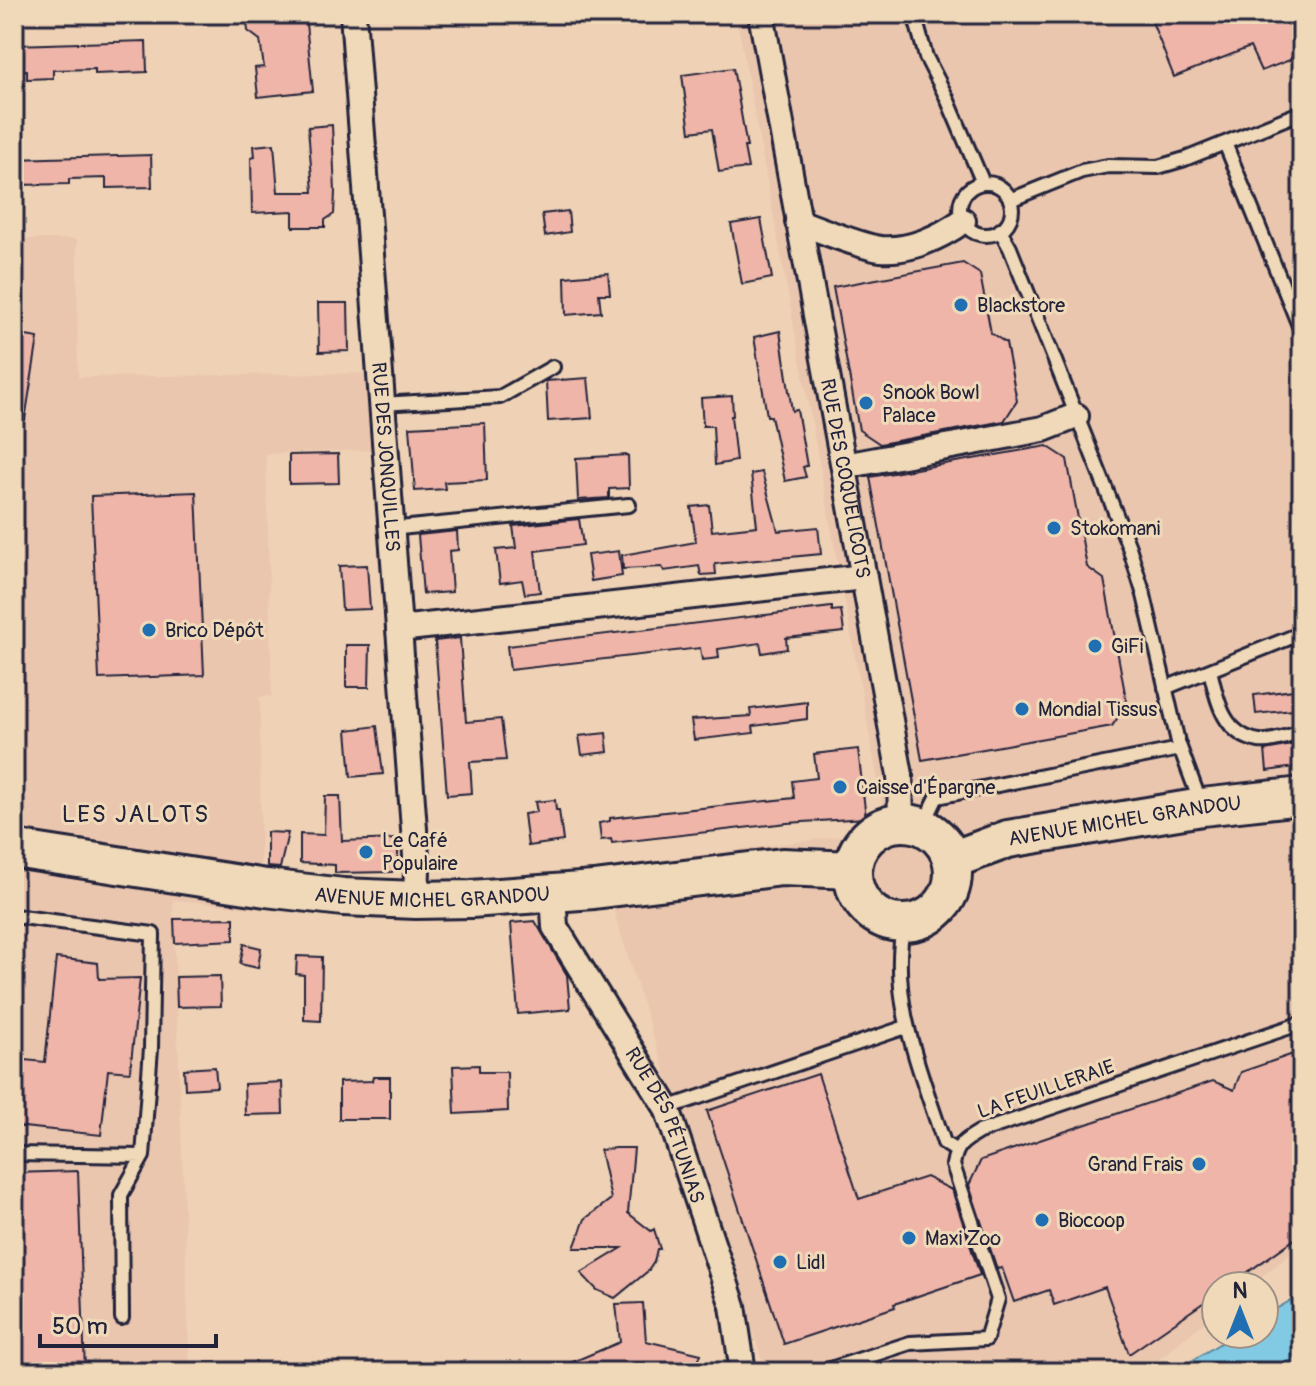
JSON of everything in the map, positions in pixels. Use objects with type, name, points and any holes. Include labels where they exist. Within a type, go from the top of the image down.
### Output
[{"type":"main road","name":"AVENUE MICHEL GRANDOU","points":[[952,860],[1008,839],[1202,807],[1302,796]]},
{"type":"main road","points":[[912,824],[941,840],[952,860],[952,886],[947,898],[929,916],[904,923],[888,921],[873,913],[862,901],[855,886],[853,870],[856,856],[874,832],[887,825],[912,824]]},
{"type":"main road","name":"AVENUE MICHEL GRANDOU","points":[[14,849],[266,888],[343,897],[416,900],[553,893],[782,867],[853,870]]},
{"type":"street","name":"RUE DES JONQUILLES","points":[[353,14],[417,869],[416,900]]},
{"type":"street","name":"RUE DES COQUELICOTS","points":[[399,629],[864,577],[761,14]]},
{"type":"street","points":[[798,222],[880,249],[908,247],[940,236],[963,221]]},
{"type":"street","points":[[844,466],[1043,429],[1076,416]]},
{"type":"street","points":[[864,577],[900,775],[912,824]]},
{"type":"street","name":"RUE DES PÉTUNIAS","points":[[553,893],[555,927],[667,1108],[733,1306],[743,1372]]},
{"type":"lane","points":[[914,14],[926,57],[983,183]]},
{"type":"lane","points":[[1010,200],[1082,171],[1108,166],[1158,167],[1302,112]]},
{"type":"lane","points":[[1225,143],[1302,333]]},
{"type":"lane","points":[[983,183],[1000,187],[1010,200],[1011,217],[993,234],[976,233],[963,221],[960,205],[975,185],[983,183]]},
{"type":"lane","points":[[1000,230],[1010,248],[1129,547],[1144,595],[1180,749],[1202,807]]},
{"type":"lane","points":[[381,404],[500,397],[553,367]]},
{"type":"lane","points":[[390,529],[629,505]]},
{"type":"lane","points":[[1165,688],[1302,633]]},
{"type":"lane","points":[[1210,670],[1219,707],[1235,732],[1261,742],[1302,732]]},
{"type":"lane","points":[[912,824],[937,797],[1180,749]]},
{"type":"lane","points":[[14,916],[153,934],[151,1048],[143,1156],[121,1195],[122,1318]]},
{"type":"lane","points":[[821,1372],[910,1343],[986,1339],[998,1299],[953,1165],[955,1150],[944,1143],[906,1027],[899,970],[904,923]]},
{"type":"lane","name":"LA FEUILLERAIE","points":[[955,1150],[979,1132],[1302,1023]]},
{"type":"lane","points":[[667,1108],[906,1027]]},
{"type":"lane","points":[[14,1154],[143,1156]]},
{"type":"shaded area","points":[[736,14],[1302,14],[1302,1245],[1270,1270],[1200,1270],[1200,1326],[1143,1372],[912,1372],[907,1360],[871,1372],[766,1372],[600,868],[887,830]]},
{"type":"shaded area","points":[[14,239],[77,239],[78,377],[370,373],[374,450],[266,454],[272,696],[260,697],[261,909],[173,900],[190,1372],[14,1372]]},
{"type":"water","points":[[1302,1294],[1302,1372],[1174,1372],[1209,1350],[1280,1350],[1280,1307]]},
{"type":"building","points":[[246,14],[305,14],[313,91],[258,97],[255,68],[264,67],[260,40],[248,31]]},
{"type":"building","points":[[1149,14],[1302,14],[1302,51],[1296,49],[1290,60],[1261,71],[1250,47],[1174,77]]},
{"type":"building","points":[[146,41],[147,72],[95,74],[95,69],[53,70],[53,78],[27,79],[27,70],[14,71],[14,45]]},
{"type":"building","points":[[733,68],[748,168],[719,172],[712,129],[690,132],[682,75]]},
{"type":"building","points":[[332,125],[334,214],[325,220],[325,227],[293,227],[293,211],[252,213],[251,158],[255,157],[254,146],[274,144],[278,192],[313,192],[308,127]]},
{"type":"building","points":[[151,155],[152,187],[106,188],[106,178],[69,179],[69,184],[14,185],[14,159]]},
{"type":"building","points":[[568,211],[570,232],[545,236],[542,214]]},
{"type":"building","points":[[761,219],[772,278],[742,284],[731,224]]},
{"type":"building","points":[[963,263],[980,274],[991,333],[1006,343],[1017,401],[1004,421],[880,444],[859,430],[833,287]]},
{"type":"building","points":[[608,273],[610,294],[599,294],[601,312],[566,315],[565,277]]},
{"type":"building","points":[[318,303],[348,303],[349,351],[319,352]]},
{"type":"building","points":[[780,331],[792,411],[797,410],[807,466],[803,467],[806,477],[785,481],[771,416],[767,416],[754,337]]},
{"type":"building","points":[[14,334],[38,338],[25,420],[14,419]]},
{"type":"building","points":[[588,378],[592,418],[548,421],[546,381]]},
{"type":"building","points":[[732,396],[736,461],[715,465],[713,426],[703,426],[701,398]]},
{"type":"building","points":[[485,423],[487,480],[444,482],[445,489],[415,491],[410,427]]},
{"type":"building","points":[[1047,446],[1067,459],[1087,567],[1104,579],[1127,704],[1112,726],[922,760],[870,477]]},
{"type":"building","points":[[338,454],[339,483],[289,484],[289,455]]},
{"type":"building","points":[[628,455],[629,488],[609,489],[609,498],[578,500],[576,458]]},
{"type":"building","points":[[762,472],[778,531],[818,527],[821,554],[715,564],[716,574],[701,575],[699,566],[664,571],[662,567],[623,569],[622,555],[696,542],[691,507],[709,505],[712,531],[757,526],[751,474]]},
{"type":"building","name":"Brico Dépôt","points":[[196,492],[204,675],[99,679],[91,496]]},
{"type":"building","points":[[579,519],[583,545],[535,551],[540,592],[525,594],[522,580],[500,583],[496,550],[516,548],[513,526]]},
{"type":"building","points":[[457,531],[458,550],[449,551],[452,592],[423,594],[418,535]]},
{"type":"building","points":[[619,551],[622,576],[591,581],[587,555]]},
{"type":"building","points":[[367,565],[370,609],[342,610],[339,566]]},
{"type":"building","points":[[832,607],[832,611],[841,610],[844,632],[786,638],[787,649],[762,653],[760,643],[718,649],[719,658],[702,660],[700,648],[510,670],[507,646]]},
{"type":"building","points":[[460,638],[466,722],[501,719],[506,760],[470,762],[472,793],[447,795],[435,641]]},
{"type":"building","points":[[346,645],[370,645],[369,687],[346,687]]},
{"type":"building","points":[[1302,689],[1302,709],[1256,714],[1254,695]]},
{"type":"building","points":[[807,702],[807,719],[753,726],[754,733],[694,740],[691,720],[751,716],[750,709]]},
{"type":"building","points":[[377,726],[383,774],[351,777],[347,730]]},
{"type":"building","points":[[606,733],[608,752],[582,755],[579,736]]},
{"type":"building","points":[[1302,743],[1302,766],[1267,771],[1265,750]]},
{"type":"building","points":[[858,749],[866,818],[787,823],[612,843],[611,839],[601,840],[599,823],[610,821],[610,818],[794,798],[792,781],[817,778],[814,754]]},
{"type":"building","points":[[325,796],[340,796],[342,841],[398,839],[398,863],[392,872],[335,873],[335,865],[300,863],[300,834],[324,835]]},
{"type":"building","points":[[555,800],[563,841],[528,846],[524,814],[537,812],[535,802]]},
{"type":"building","points":[[267,832],[288,833],[280,868],[267,867]]},
{"type":"building","points":[[234,918],[234,940],[175,943],[174,919]]},
{"type":"building","points":[[535,921],[567,975],[570,1009],[518,1014],[511,923]]},
{"type":"building","points":[[244,944],[261,948],[258,968],[240,964]]},
{"type":"building","points":[[297,956],[322,957],[321,1021],[304,1020],[304,975],[296,974]]},
{"type":"building","points":[[56,958],[98,963],[99,979],[140,978],[130,1072],[108,1070],[101,1135],[14,1126],[14,1059],[45,1062]]},
{"type":"building","points":[[220,976],[221,1006],[177,1007],[176,977]]},
{"type":"building","points":[[1302,1051],[1302,1234],[1251,1270],[1200,1270],[1200,1305],[1129,1354],[1105,1287],[1054,1305],[1049,1290],[1014,1302],[1002,1268],[997,1269],[969,1185],[981,1160],[1213,1081],[1234,1090],[1241,1072]]},
{"type":"building","points":[[479,1065],[479,1072],[507,1072],[508,1111],[455,1114],[453,1066]]},
{"type":"building","points":[[215,1067],[217,1087],[185,1089],[184,1069]]},
{"type":"building","points":[[818,1074],[859,1199],[926,1177],[952,1190],[980,1275],[784,1344],[707,1111]]},
{"type":"building","points":[[373,1077],[390,1077],[390,1119],[339,1119],[339,1082],[372,1081]]},
{"type":"building","points":[[282,1082],[283,1114],[245,1115],[244,1084]]},
{"type":"building","points":[[634,1148],[628,1213],[651,1231],[654,1229],[660,1249],[657,1249],[648,1271],[615,1298],[597,1290],[581,1273],[622,1248],[574,1248],[585,1219],[611,1199],[600,1150]]},
{"type":"building","points":[[78,1171],[85,1372],[14,1372],[14,1173]]},
{"type":"building","points":[[643,1303],[646,1341],[701,1354],[694,1372],[549,1372],[620,1342],[616,1304]]},
{"type":"place","name":"Blackstore","points":[[961,305]]},
{"type":"place","name":"Snook Bowl Palace","points":[[866,403]]},
{"type":"place","name":"Stokomani","points":[[1054,528]]},
{"type":"place","name":"Brico Dépôt","points":[[149,630]]},
{"type":"place","name":"GiFi","points":[[1095,646]]},
{"type":"place","name":"Mondial Tissus","points":[[1022,709]]},
{"type":"place","name":"Caisse d'Épargne","points":[[840,787]]},
{"type":"place","name":"Le Café Populaire","points":[[366,852]]},
{"type":"place","name":"Grand Frais","points":[[1199,1164]]},
{"type":"place","name":"Biocoop","points":[[1042,1220]]},
{"type":"place","name":"Maxi Zoo","points":[[909,1238]]},
{"type":"place","name":"Lidl","points":[[780,1262]]},
{"type":"district","name":"LES JALOTS","points":[[136,814]]}]
